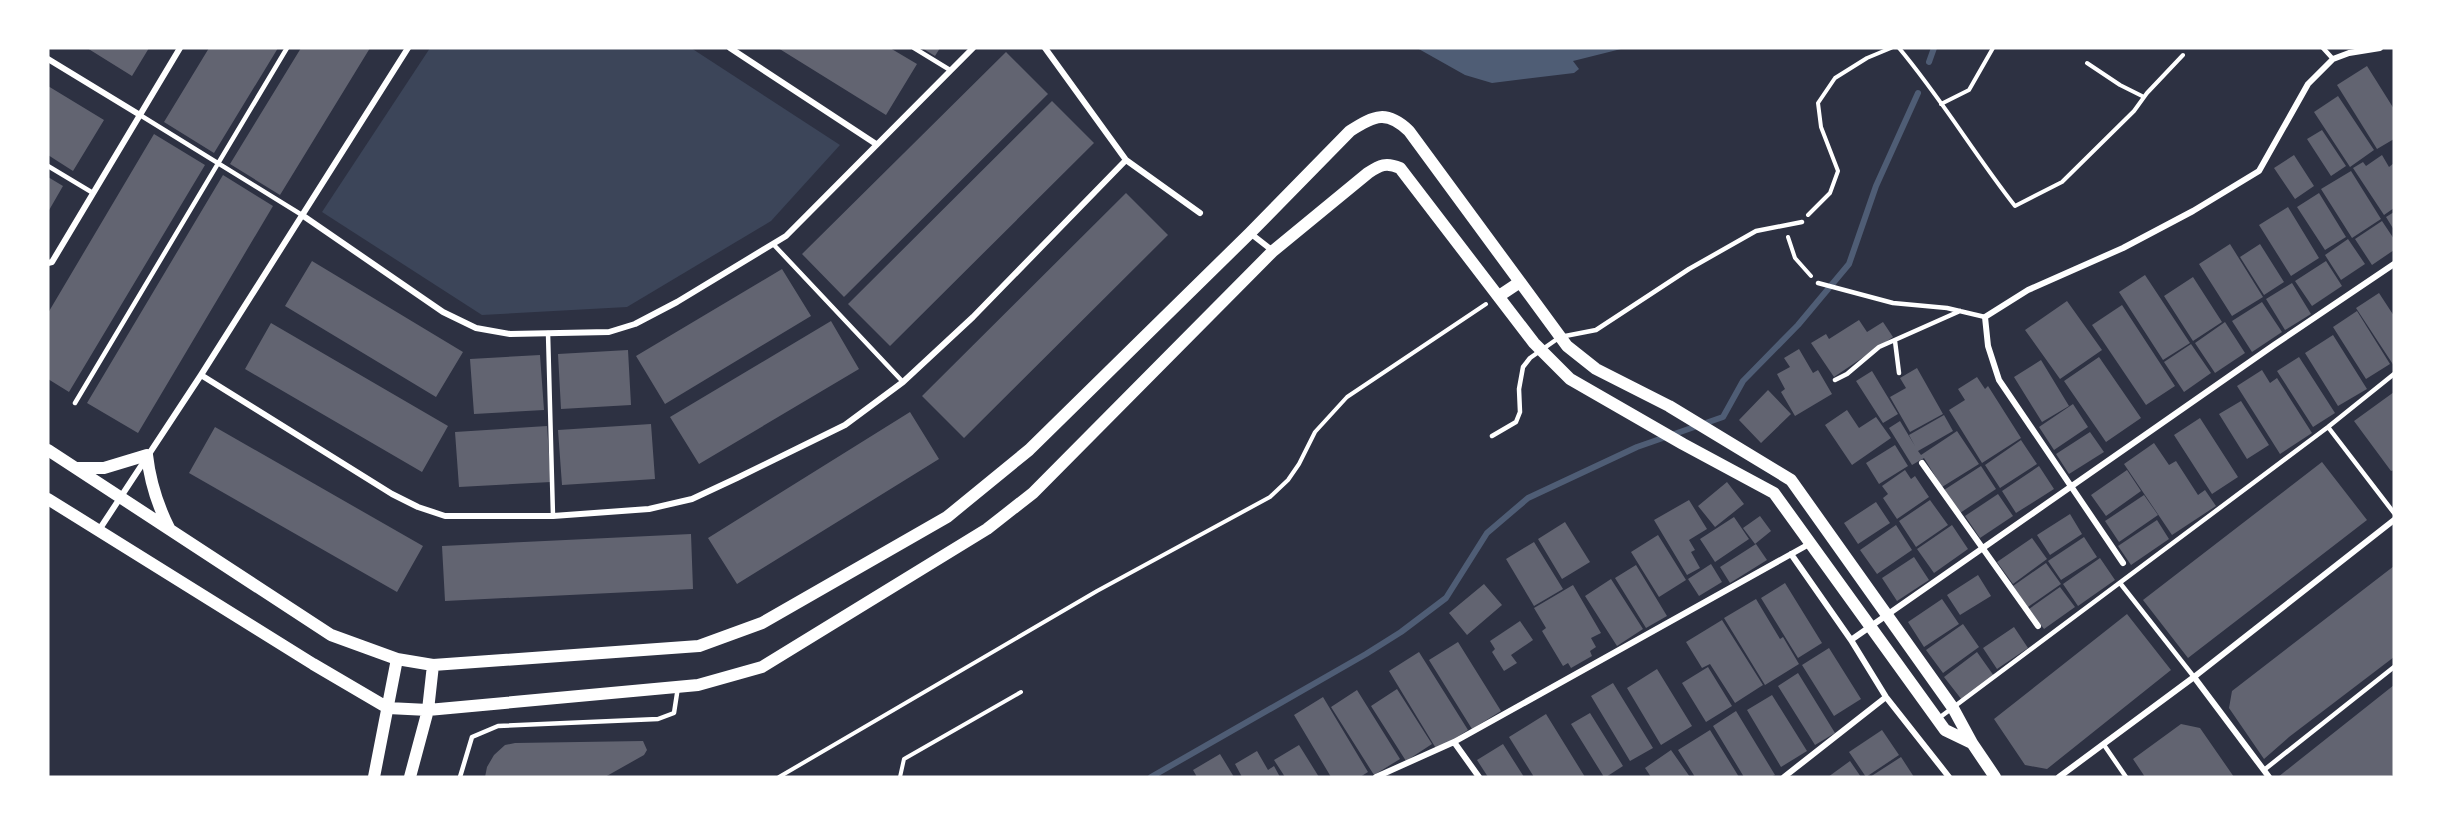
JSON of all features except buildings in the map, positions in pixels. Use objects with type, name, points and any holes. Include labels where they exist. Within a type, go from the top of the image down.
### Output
[{"type":"main road","points":[[48,450],[331,636],[397,659],[433,665],[699,646],[762,623],[947,517],[1029,450],[1250,234],[1350,131],[1366,121],[1377,117],[1387,117],[1398,120],[1409,132],[1567,346],[1596,369],[1669,406],[1791,480],[1953,708],[1972,743],[1995,777]]},
{"type":"main road","points":[[48,499],[388,708],[428,710],[699,686],[762,667],[987,529],[1033,493],[1273,250],[1368,173],[1384,164],[1392,165],[1400,168],[1542,351],[1570,379],[1774,493],[1937,720],[1945,730],[1972,743]]},
{"type":"main road","points":[[1499,296],[1520,282]]},
{"type":"main road","points":[[77,468],[104,468],[147,455],[150,480],[169,528]]},
{"type":"main road","points":[[1741,475],[1752,456]]},
{"type":"main road","points":[[374,777],[397,659]]},
{"type":"main road","points":[[410,777],[428,710],[433,665]]},
{"type":"street","points":[[48,264],[52,262],[180,48]]},
{"type":"street","points":[[99,530],[201,375],[408,48]]},
{"type":"street","points":[[730,48],[876,144]]},
{"type":"street","points":[[302,215],[443,312],[476,328],[510,334],[609,332],[635,324],[786,236],[973,48]]},
{"type":"street","points":[[1045,48],[1126,160],[1200,213]]},
{"type":"street","points":[[2123,563],[1999,380],[1988,346],[1985,317],[2028,290],[2123,248],[2193,211],[2259,171],[2308,84],[2333,59],[2349,53],[2380,48]]},
{"type":"street","points":[[48,59],[140,115]]},
{"type":"street","points":[[201,375],[392,494],[418,507],[445,516],[553,516],[649,509],[692,499],[845,425],[903,382],[973,317],[1126,160]]},
{"type":"street","points":[[1250,234],[1273,250]]},
{"type":"street","points":[[1851,640],[2070,486],[2394,264]]},
{"type":"street","points":[[1922,463],[2038,626]]},
{"type":"street","points":[[2059,777],[2194,677],[2394,520]]},
{"type":"street","points":[[1376,777],[1454,742],[1811,543]]},
{"type":"street","points":[[1791,554],[1851,640],[1886,696],[1949,777]]},
{"type":"street","points":[[2194,677],[2269,777]]},
{"type":"street","points":[[1784,777],[1886,696]]},
{"type":"street","points":[[1454,742],[1479,777]]},
{"type":"lane","points":[[75,403],[287,48]]},
{"type":"lane","points":[[914,48],[950,70]]},
{"type":"lane","points":[[2323,48],[2333,59]]},
{"type":"lane","points":[[140,115],[302,215]]},
{"type":"lane","points":[[48,166],[93,193]]},
{"type":"lane","points":[[1492,436],[1516,422],[1520,412],[1519,389],[1522,367],[1530,358],[1560,337],[1596,330],[1689,269],[1756,231],[1802,222]]},
{"type":"lane","points":[[774,245],[903,382]]},
{"type":"lane","points":[[1818,283],[1893,303],[1947,308],[1985,317]]},
{"type":"lane","points":[[1835,380],[1847,374],[1879,347],[1960,311]]},
{"type":"lane","points":[[548,333],[553,516]]},
{"type":"lane","points":[[1895,341],[1899,373]]},
{"type":"lane","points":[[1937,720],[2328,427],[2394,374]]},
{"type":"lane","points":[[2328,427],[2394,513]]},
{"type":"lane","points":[[2120,583],[2194,677]]},
{"type":"lane","points":[[2264,771],[2394,667]]},
{"type":"lane","points":[[460,777],[472,737],[498,726],[658,718],[674,713],[678,687]]},
{"type":"lane","points":[[2104,745],[2126,777]]},
{"type":"path","points":[[1818,283],[1795,258],[1787,234],[1830,193],[1838,171],[1821,127],[1818,103],[1835,78],[1867,58],[1891,48]]},
{"type":"path","points":[[1899,48],[1917,69],[2015,206],[2062,182],[2134,111],[2144,97],[2184,55]]},
{"type":"path","points":[[1941,104],[1968,90],[1993,48]]},
{"type":"path","points":[[2087,63],[2120,86],[2144,97]]},
{"type":"path","points":[[779,777],[1097,591],[1270,497],[1294,472],[1315,432],[1347,397],[1499,296]]},
{"type":"path","points":[[900,777],[904,759],[1021,692]]},
{"type":"shaded area","points":[[430,48],[691,48],[840,145],[771,221],[627,307],[482,315],[322,212]]},
{"type":"shaded area","points":[[1417,48],[1625,48],[1573,61],[1579,69],[1574,73],[1492,83],[1465,75]]},
{"type":"waterway","points":[[1929,62],[1934,48]]},
{"type":"waterway","points":[[1151,777],[1401,632],[1446,598],[1487,533],[1528,498],[1637,447],[1723,417],[1743,381],[1798,325],[1849,264],[1876,186],[1918,93]]}]
